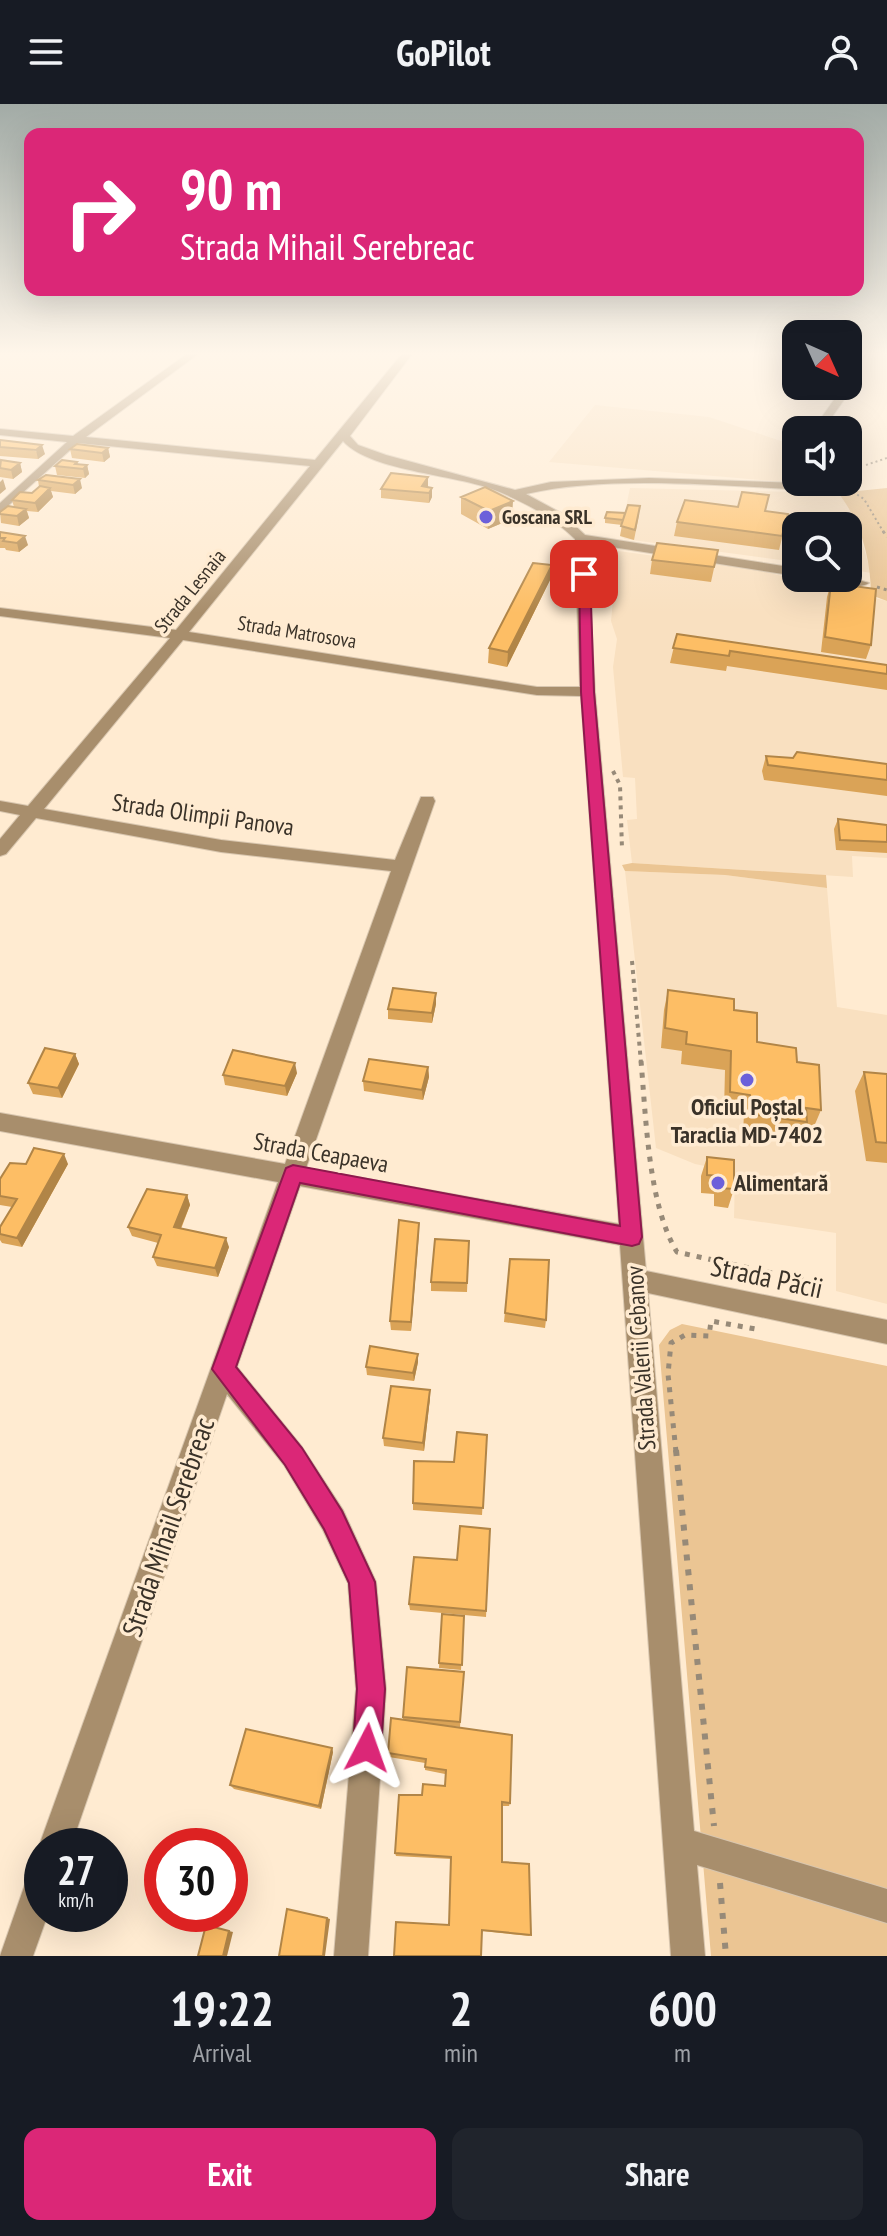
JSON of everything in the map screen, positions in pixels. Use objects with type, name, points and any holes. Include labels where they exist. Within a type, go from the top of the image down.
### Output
[{"type":"street","points":[[0,509],[75,440]]},
{"type":"street","points":[[79,440],[320,464]]},
{"type":"street","name":"Strada Lesnaia","points":[[0,850],[339,440]]},
{"type":"street","points":[[346,440],[362,451],[520,497],[567,522],[581,538],[782,570]]},
{"type":"street","points":[[520,497],[534,487],[567,484],[649,481],[782,486]]},
{"type":"street","name":"Strada Valerii Cebanov","points":[[581,538],[588,692],[688,1956]]},
{"type":"street","name":"Strada Matrosova","points":[[0,612],[180,635],[537,691],[588,692]]},
{"type":"street","name":"Strada Mihail Serebreac","points":[[61,1828],[427,801]]},
{"type":"street","name":"Strada Olimpii Panova","points":[[0,806],[221,846],[401,867]]},
{"type":"street","name":"Strada Ceapaeva","points":[[0,1122],[632,1237]]},
{"type":"street","name":"Strada Păcii","points":[[635,1280],[887,1332]]},
{"type":"street","points":[[223,1369],[293,1456],[333,1520],[362,1582],[371,1689],[351,1956]]},
{"type":"street","points":[[680,1843],[887,1906]]},
{"type":"street","points":[[16,1956],[24,1932]]},
{"type":"path","points":[[862,468],[887,458]]},
{"type":"path","points":[[861,496],[887,537]]},
{"type":"path","points":[[608,761],[620,785],[622,857]]},
{"type":"path","points":[[631,951],[650,1157],[667,1236],[677,1252],[803,1280]]},
{"type":"path","points":[[726,1956],[668,1374],[671,1343],[685,1335],[709,1336],[711,1321],[773,1333]]},
{"type":"shaded area","points":[[566,440],[779,440],[782,441],[782,482],[549,462]]},
{"type":"shaded area","points":[[630,488],[840,496],[853,512],[782,512],[782,560],[620,536]]},
{"type":"shaded area","points":[[887,488],[887,601],[871,595],[862,538],[862,512],[851,512],[840,496],[862,496],[862,491]]},
{"type":"shaded area","points":[[862,542],[871,573],[862,571]]},
{"type":"shaded area","points":[[618,551],[782,576],[782,592],[850,592],[887,601],[887,858],[852,856],[853,877],[632,863],[627,820],[637,819],[635,778],[623,777],[613,667],[617,639],[611,621]]},
{"type":"shaded area","points":[[632,863],[826,875],[827,888],[725,875],[625,871],[622,865]]},
{"type":"shaded area","points":[[625,871],[725,875],[827,888],[837,1007],[887,1015],[887,1304],[836,1291],[836,1233],[734,1218],[735,1172],[695,1164],[656,1148]]},
{"type":"shaded area","points":[[682,1324],[887,1366],[887,1956],[711,1956],[659,1345],[670,1330]]},
{"type":"building","points":[[0,440],[42,445],[36,450],[0,447]]},
{"type":"building","points":[[77,444],[108,448],[102,453],[70,449]]},
{"type":"building","points":[[1,460],[20,463],[11,470],[0,468]]},
{"type":"building","points":[[62,460],[87,465],[83,469],[55,466]]},
{"type":"building","points":[[391,473],[428,477],[422,486],[432,488],[429,493],[381,489]]},
{"type":"building","points":[[46,475],[80,479],[73,485],[38,480]]},
{"type":"building","points":[[40,486],[50,488],[35,503],[12,500],[20,492],[32,493]]},
{"type":"building","points":[[485,487],[513,501],[489,511],[461,497]]},
{"type":"building","points":[[742,492],[769,495],[765,511],[782,513],[782,536],[677,522],[685,500],[738,507]]},
{"type":"building","points":[[628,505],[640,506],[635,530],[621,526]]},
{"type":"building","points":[[8,506],[26,509],[17,516],[0,514]]},
{"type":"building","points":[[607,512],[625,513],[623,520],[605,518]]},
{"type":"building","points":[[0,532],[25,536],[17,543],[3,541],[5,538],[0,538]]},
{"type":"building","points":[[657,543],[718,550],[714,567],[652,560]]},
{"type":"building","points":[[533,563],[552,565],[508,652],[489,648]]},
{"type":"building","points":[[862,587],[876,589],[871,645],[825,637],[830,592],[862,592]]},
{"type":"building","points":[[677,634],[887,665],[887,674],[730,651],[729,656],[673,648]]},
{"type":"building","points":[[797,752],[887,764],[887,780],[768,765],[766,756],[793,758]]},
{"type":"building","points":[[838,819],[887,825],[887,842],[840,840]]},
{"type":"building","points":[[393,988],[436,993],[432,1013],[388,1009]]},
{"type":"building","points":[[668,990],[734,999],[734,1010],[757,1013],[757,1042],[796,1048],[797,1062],[819,1065],[821,1110],[806,1108],[807,1122],[750,1114],[750,1095],[730,1092],[731,1051],[686,1044],[687,1032],[665,1028]]},
{"type":"building","points":[[45,1048],[75,1054],[58,1088],[28,1083]]},
{"type":"building","points":[[233,1050],[295,1063],[285,1086],[223,1075]]},
{"type":"building","points":[[369,1059],[428,1067],[422,1090],[363,1081]]},
{"type":"building","points":[[864,1072],[887,1074],[887,1143],[876,1142]]},
{"type":"building","points":[[34,1148],[64,1154],[17,1238],[0,1234],[0,1227],[17,1199],[0,1196],[0,1179],[10,1163],[26,1164]]},
{"type":"building","points":[[707,1157],[734,1160],[734,1189],[720,1188],[720,1176],[707,1175]]},
{"type":"building","points":[[147,1189],[187,1195],[174,1227],[226,1238],[215,1268],[153,1257],[161,1235],[128,1227]]},
{"type":"building","points":[[399,1220],[419,1223],[411,1322],[390,1321]]},
{"type":"building","points":[[435,1239],[469,1241],[467,1283],[431,1282]]},
{"type":"building","points":[[510,1259],[549,1260],[546,1320],[505,1313]]},
{"type":"building","points":[[370,1346],[418,1354],[413,1373],[366,1367]]},
{"type":"building","points":[[391,1386],[430,1390],[423,1443],[383,1438]]},
{"type":"building","points":[[457,1432],[487,1435],[483,1508],[413,1503],[414,1461],[454,1462]]},
{"type":"building","points":[[460,1526],[490,1529],[486,1611],[409,1604],[414,1557],[457,1560]]},
{"type":"building","points":[[442,1614],[464,1616],[462,1665],[439,1663]]},
{"type":"building","points":[[407,1667],[464,1672],[460,1722],[403,1717]]},
{"type":"building","points":[[391,1718],[512,1735],[510,1803],[502,1802],[502,1862],[529,1864],[531,1935],[482,1930],[481,1956],[394,1956],[396,1922],[449,1925],[451,1857],[395,1853],[399,1795],[422,1795],[423,1784],[445,1786],[446,1770],[425,1767],[426,1759],[388,1753]]},
{"type":"building","points":[[246,1729],[332,1748],[319,1806],[230,1785]]},
{"type":"building","points":[[287,1909],[327,1918],[323,1956],[279,1956]]},
{"type":"building","points":[[204,1932],[229,1932],[223,1956],[198,1956]]},
{"type":"place","name":"Goscana SRL","points":[[486,517]]},
{"type":"place","name":"Oficiul Poștal Taraclia MD-7402","points":[[747,1080]]},
{"type":"place","name":"Alimentară","points":[[718,1183]]},
{"type":"route","points":[[367,1748],[371,1689],[362,1582],[333,1520],[293,1456],[223,1369],[293,1174],[632,1237],[588,692],[584,574]]}]
